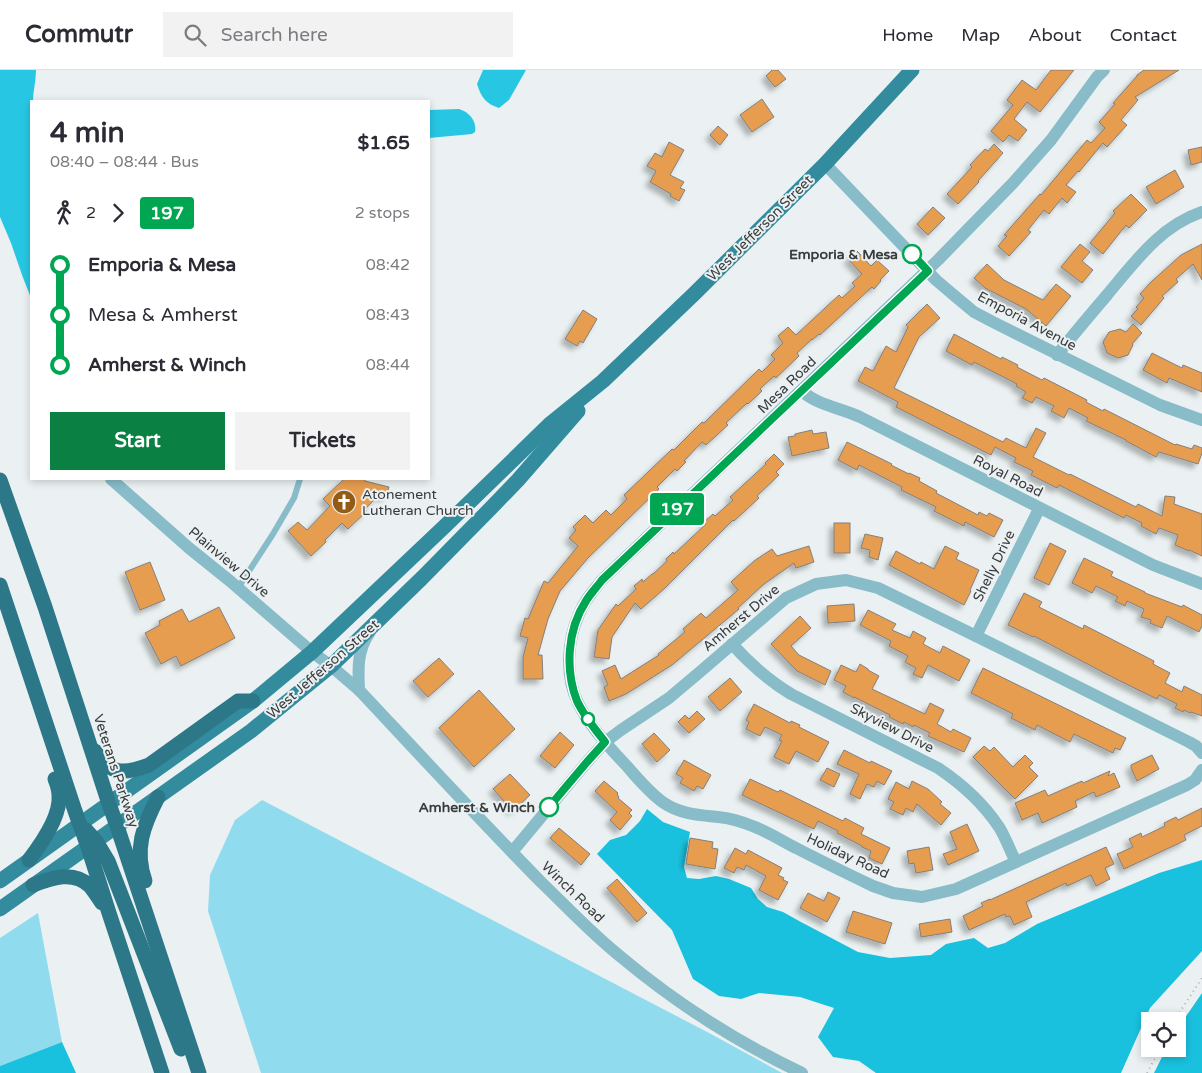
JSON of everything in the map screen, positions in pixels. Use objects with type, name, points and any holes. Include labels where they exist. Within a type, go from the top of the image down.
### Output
[{"type":"highway","name":"Veterans Parkway","points":[[0,480],[42,599],[198,1073]]},
{"type":"highway","points":[[0,585],[80,824],[92,844],[108,861],[182,1052],[198,1073]]},
{"type":"highway","points":[[0,614],[59,792],[57,812],[53,822],[30,860]]},
{"type":"highway","points":[[88,740],[108,767],[123,772],[131,771],[149,765],[238,701],[253,701]]},
{"type":"highway","points":[[158,797],[142,834],[140,864],[184,999],[183,1024]]},
{"type":"highway","points":[[92,844],[109,912],[162,1073]]},
{"type":"highway","points":[[33,885],[52,878],[67,876],[75,878],[90,886],[109,912]]},
{"type":"main road","name":"West Jefferson Street","points":[[0,880],[253,701],[312,652],[551,424],[603,381],[695,292],[825,164],[912,70]]},
{"type":"main road","name":"West Jefferson Street","points":[[0,909],[251,731],[331,666],[377,623],[518,480],[603,381]]},
{"type":"street","name":"Mesa Road","points":[[605,742],[578,702],[570,674],[572,634],[585,602],[602,580],[928,271],[1014,183],[1051,140],[1104,70]]},
{"type":"street","name":"Emporia Avenue","points":[[825,164],[928,271],[956,298],[974,312],[1160,406],[1202,420]]},
{"type":"street","points":[[1058,355],[1148,247],[1167,231],[1191,216],[1202,212]]},
{"type":"street","name":"Royal Road","points":[[802,391],[812,400],[853,414],[1153,566],[1202,584]]},
{"type":"street","name":"Plainview Drive","points":[[112,480],[312,652],[359,690]]},
{"type":"street","name":"Shelly Drive","points":[[976,636],[1039,509]]},
{"type":"street","name":"Amherst Drive","points":[[512,852],[605,742],[668,698],[786,598],[816,584],[846,580],[878,588],[1196,746],[1202,753]]},
{"type":"street","points":[[359,690],[360,650],[367,636],[377,623]]},
{"type":"street","name":"Skyview Drive","points":[[732,644],[762,675],[777,686],[932,764],[952,777],[989,813],[1000,829],[1016,862]]},
{"type":"street","name":"Winch Road","points":[[359,690],[512,852],[619,956],[652,982],[712,1024],[770,1058],[802,1073]]},
{"type":"street","name":"Holiday Road","points":[[605,742],[653,794],[675,809],[700,816],[720,817],[756,827],[873,886],[893,893],[922,897],[956,890],[1187,785],[1195,780],[1202,770]]},
{"type":"lane","points":[[238,588],[294,498],[300,480]]},
{"type":"path","points":[[1180,1012],[1202,978]]},
{"type":"path","points":[[1147,1073],[1156,1057]]},
{"type":"shaded area","points":[[0,70],[36,70],[33,100],[30,100],[30,295],[0,217]]},
{"type":"shaded area","points":[[483,70],[526,70],[509,100],[499,108],[487,102],[479,89],[477,84]]},
{"type":"shaded area","points":[[459,109],[466,112],[475,124],[475,132],[472,134],[430,138],[430,110]]},
{"type":"shaded area","points":[[262,800],[711,1034],[782,1073],[261,1073],[208,911],[210,875],[235,820]]},
{"type":"shaded area","points":[[647,809],[663,822],[690,832],[684,867],[687,878],[699,879],[716,876],[729,879],[751,888],[758,899],[767,907],[783,912],[858,952],[890,958],[931,955],[946,944],[974,938],[988,948],[1005,943],[1037,924],[1159,873],[1202,860],[1202,951],[1148,1012],[1141,1012],[1141,1028],[1121,1073],[876,1073],[859,1061],[833,1057],[818,1037],[834,1008],[800,997],[759,993],[741,999],[719,996],[693,979],[672,930],[597,854],[610,840],[626,835],[640,821]]},
{"type":"shaded area","points":[[38,913],[62,1042],[0,1066],[0,938]]},
{"type":"shaded area","points":[[1202,993],[1202,1073],[1154,1073],[1162,1057],[1186,1057],[1186,1016]]},
{"type":"shaded area","points":[[62,1042],[76,1073],[0,1073],[0,1066]]},
{"type":"building","points":[[772,70],[778,70],[786,79],[775,87],[766,76]]},
{"type":"building","points":[[1051,70],[1074,70],[1040,112],[1027,102],[1014,119],[1027,130],[1018,141],[1009,135],[1003,142],[991,131],[1013,105],[1007,100],[1022,80],[1036,90]]},
{"type":"building","points":[[1144,70],[1179,70],[1135,97],[1138,100],[1121,120],[1127,125],[1107,147],[1103,143],[1066,185],[1076,192],[1067,203],[1062,198],[1049,214],[1044,210],[1028,230],[1031,232],[1009,256],[998,246],[1007,236],[1004,235],[1041,195],[1087,140],[1091,143],[1105,128],[1099,122],[1137,75]]},
{"type":"building","points":[[762,99],[774,117],[752,132],[740,115]]},
{"type":"building","points":[[718,126],[728,135],[720,145],[710,135]]},
{"type":"building","points":[[669,142],[684,150],[670,175],[684,182],[680,188],[685,190],[679,201],[650,182],[656,171],[647,166],[655,153],[662,157]]},
{"type":"building","points":[[994,144],[1003,153],[958,204],[947,194],[972,167],[970,165],[985,149],[988,151]]},
{"type":"building","points":[[1202,147],[1202,162],[1191,165],[1188,150]]},
{"type":"building","points":[[1175,170],[1184,187],[1156,204],[1146,187]]},
{"type":"building","points":[[1131,194],[1147,210],[1129,228],[1126,225],[1103,254],[1090,243],[1115,213],[1113,211]]},
{"type":"building","points":[[933,207],[945,218],[928,235],[917,224]]},
{"type":"building","points":[[1080,244],[1090,252],[1082,261],[1093,270],[1082,283],[1061,267]]},
{"type":"building","points":[[1202,244],[1202,280],[1193,264],[1176,279],[1178,282],[1162,296],[1164,298],[1141,325],[1131,316],[1138,309],[1136,307],[1144,298],[1140,294],[1181,255]]},
{"type":"building","points":[[857,251],[871,266],[877,260],[889,271],[874,289],[872,287],[820,335],[812,339],[797,353],[799,356],[776,378],[774,376],[760,389],[762,391],[726,423],[728,425],[706,445],[702,442],[684,461],[686,462],[677,471],[675,469],[657,487],[659,489],[588,558],[560,591],[548,619],[538,655],[542,655],[543,679],[523,679],[523,657],[528,638],[520,636],[525,618],[528,619],[544,581],[548,583],[578,546],[569,538],[576,530],[573,527],[585,515],[593,523],[606,510],[611,515],[627,499],[624,495],[672,449],[674,450],[702,422],[704,423],[759,369],[762,372],[775,359],[771,355],[783,343],[778,336],[788,327],[796,335],[839,295],[842,298],[855,286],[852,283],[862,274],[848,259]]},
{"type":"building","points":[[987,264],[1004,280],[1043,300],[1056,284],[1071,296],[1046,326],[1026,309],[985,288],[974,278]]},
{"type":"building","points":[[927,304],[940,318],[919,337],[894,388],[1003,442],[1006,438],[1026,448],[1036,428],[1046,433],[1033,457],[1136,507],[1138,504],[1162,516],[1165,496],[1175,497],[1174,504],[1202,514],[1202,556],[1175,545],[1178,535],[1159,528],[1156,534],[1141,526],[1142,523],[1126,515],[1124,518],[1059,485],[1057,488],[1031,475],[1033,471],[1014,462],[1016,458],[995,447],[991,455],[896,407],[898,402],[858,381],[865,367],[873,371],[886,346],[896,352],[908,327],[906,325]]},
{"type":"building","points":[[583,310],[597,319],[583,343],[580,341],[577,346],[565,339]]},
{"type":"building","points":[[1133,324],[1142,333],[1132,344],[1128,355],[1118,358],[1107,353],[1103,342],[1109,332],[1120,329],[1126,332]]},
{"type":"building","points":[[954,334],[1001,359],[1002,357],[1018,365],[1017,367],[1042,380],[1044,378],[1087,400],[1086,402],[1103,411],[1104,409],[1175,445],[1192,449],[1194,445],[1202,448],[1198,464],[1159,452],[1156,457],[1086,421],[1088,418],[1069,408],[1064,418],[1051,411],[1054,406],[1036,397],[1032,403],[1022,398],[1026,392],[1016,386],[1017,384],[974,362],[972,365],[946,351]]},
{"type":"building","points":[[1152,353],[1182,368],[1183,365],[1202,373],[1202,392],[1169,378],[1167,383],[1143,370]]},
{"type":"building","points":[[812,430],[813,434],[826,432],[829,448],[792,456],[788,437]]},
{"type":"building","points":[[847,442],[920,478],[919,481],[937,491],[936,493],[978,515],[979,512],[987,516],[989,513],[1003,520],[994,537],[965,522],[964,526],[934,511],[936,507],[901,490],[902,487],[859,465],[857,470],[838,460]]},
{"type":"building","points":[[774,454],[784,464],[776,472],[779,475],[757,496],[759,498],[733,520],[665,588],[641,609],[635,603],[612,637],[609,659],[594,657],[598,630],[616,604],[618,606],[636,589],[634,586],[642,579],[643,582],[653,574],[667,561],[666,559],[673,552],[674,554],[706,524],[704,522],[713,514],[715,516],[733,500],[730,497],[766,464]]},
{"type":"building","points":[[343,480],[365,480],[389,487],[386,497],[379,495],[365,509],[367,511],[348,529],[342,523],[311,556],[288,531],[298,522],[307,530],[330,506],[323,499]]},
{"type":"building","points":[[834,523],[850,523],[850,553],[834,553]]},
{"type":"building","points":[[865,534],[883,538],[878,560],[869,557],[870,550],[861,548]]},
{"type":"building","points":[[1050,543],[1066,551],[1049,585],[1034,578]]},
{"type":"building","points":[[809,546],[814,562],[796,568],[794,563],[764,584],[739,609],[672,665],[626,694],[609,701],[604,687],[608,685],[602,671],[615,665],[621,679],[659,655],[685,632],[683,629],[701,613],[706,618],[738,590],[731,582],[754,561],[772,549],[777,556]]},
{"type":"building","points":[[945,546],[959,553],[956,559],[979,570],[964,605],[889,565],[896,551],[934,569]]},
{"type":"building","points":[[1084,558],[1113,572],[1111,576],[1145,593],[1182,607],[1183,605],[1202,615],[1202,626],[1199,632],[1167,616],[1162,628],[1150,623],[1151,620],[1141,617],[1144,609],[1127,601],[1125,606],[1115,601],[1118,597],[1096,586],[1092,593],[1072,583]]},
{"type":"building","points":[[150,562],[165,600],[140,610],[125,572]]},
{"type":"building","points":[[1024,593],[1042,602],[1039,607],[1083,629],[1084,625],[1154,661],[1153,664],[1170,673],[1165,683],[1182,692],[1184,686],[1202,695],[1202,716],[1184,710],[1183,712],[1175,708],[1177,704],[1159,695],[1157,699],[1034,636],[1008,625]]},
{"type":"building","points":[[854,604],[855,621],[828,623],[827,606]]},
{"type":"building","points":[[219,607],[235,638],[181,666],[176,656],[161,664],[145,633],[160,625],[159,621],[182,609],[189,622]]},
{"type":"building","points":[[868,610],[896,624],[892,630],[910,638],[913,631],[926,638],[923,644],[940,653],[943,646],[970,660],[959,681],[928,665],[922,678],[913,674],[916,668],[905,662],[908,656],[889,646],[891,641],[860,625]]},
{"type":"building","points":[[800,616],[811,628],[791,646],[799,655],[831,671],[825,685],[797,671],[771,644]]},
{"type":"building","points":[[439,658],[454,674],[428,697],[413,681]]},
{"type":"building","points":[[860,664],[879,676],[872,689],[925,714],[930,703],[944,710],[937,724],[951,732],[953,729],[971,738],[964,752],[928,736],[930,733],[914,725],[913,727],[904,722],[903,724],[889,717],[890,715],[843,692],[846,686],[834,680],[841,665],[856,672]]},
{"type":"building","points":[[983,668],[1126,738],[1120,750],[1115,748],[1113,753],[1074,734],[1070,742],[1037,725],[1035,730],[1011,718],[1013,714],[971,693]]},
{"type":"building","points":[[730,678],[742,692],[720,711],[708,697]]},
{"type":"building","points":[[479,690],[515,729],[474,767],[439,728]]},
{"type":"building","points":[[754,704],[790,723],[791,721],[800,725],[799,727],[829,742],[818,762],[796,751],[789,764],[774,757],[782,741],[779,740],[782,735],[765,727],[760,736],[746,729],[749,722],[746,720]]},
{"type":"building","points":[[697,711],[705,719],[689,733],[678,722],[685,715],[689,719]]},
{"type":"building","points":[[560,732],[574,745],[555,768],[540,756]]},
{"type":"building","points":[[654,733],[670,750],[657,762],[642,744]]},
{"type":"building","points":[[984,746],[990,751],[994,747],[1013,767],[1025,755],[1033,763],[1029,767],[1038,776],[1015,799],[973,757]]},
{"type":"building","points":[[844,750],[892,771],[884,785],[877,781],[874,787],[867,784],[860,799],[850,794],[859,774],[837,764]]},
{"type":"building","points":[[1152,755],[1159,769],[1137,781],[1131,765]]},
{"type":"building","points":[[684,760],[711,775],[703,789],[697,786],[694,791],[680,783],[683,778],[676,774]]},
{"type":"building","points":[[827,768],[840,774],[834,787],[820,780]]},
{"type":"building","points":[[1110,771],[1108,776],[1114,773],[1120,787],[1096,797],[1094,792],[1075,801],[1077,807],[1042,823],[1038,813],[1022,820],[1015,803],[1045,790],[1048,796]]},
{"type":"building","points":[[510,774],[530,795],[513,811],[493,789]]},
{"type":"building","points":[[750,779],[778,792],[780,790],[843,821],[845,818],[864,828],[861,834],[890,848],[882,864],[869,858],[871,851],[818,821],[814,829],[742,795]]},
{"type":"building","points":[[604,781],[618,793],[618,798],[632,810],[629,813],[632,816],[620,830],[610,820],[617,812],[595,791]]},
{"type":"building","points":[[912,781],[928,789],[942,802],[940,804],[951,813],[941,825],[917,804],[913,812],[906,808],[903,815],[890,809],[894,802],[888,799],[896,782],[909,789]]},
{"type":"building","points":[[1202,808],[1202,826],[1184,835],[1186,840],[1124,869],[1117,854],[1133,847],[1129,839],[1141,833],[1142,837],[1165,826],[1164,823],[1176,817],[1178,820]]},
{"type":"building","points":[[967,824],[979,851],[948,865],[943,854],[957,849],[950,832]]},
{"type":"building","points":[[559,828],[590,854],[581,865],[550,838]]},
{"type":"building","points":[[690,838],[713,842],[712,848],[718,849],[715,869],[686,864]]},
{"type":"building","points":[[929,847],[933,870],[916,873],[914,863],[909,864],[907,851]]},
{"type":"building","points":[[1106,847],[1114,864],[1105,868],[1110,879],[1096,886],[1091,875],[1067,886],[1066,883],[1026,902],[1032,917],[1014,925],[1010,916],[1006,917],[1005,914],[969,930],[963,916],[983,906],[981,903]]},
{"type":"building","points":[[735,848],[746,854],[748,850],[782,868],[778,875],[788,882],[778,900],[759,890],[766,876],[746,865],[744,870],[737,867],[734,873],[724,868]]},
{"type":"building","points":[[617,879],[647,913],[637,922],[607,888]]},
{"type":"building","points":[[828,892],[840,898],[827,922],[800,908],[808,893],[824,901]]},
{"type":"building","points":[[853,911],[892,923],[885,944],[846,932]]},
{"type":"building","points":[[950,919],[952,932],[921,937],[919,924]]},
{"type":"bus line","name":"197","points":[[549,807],[605,742],[578,702],[570,674],[572,634],[585,602],[602,580],[928,271],[912,254]]},
{"type":"place","name":"Emporia & Mesa","points":[[912,254]]},
{"type":"place","name":"Atonement Lutheran Church","points":[[344,502]]},
{"type":"place","name":"Amherst & Winch","points":[[549,807]]}]
